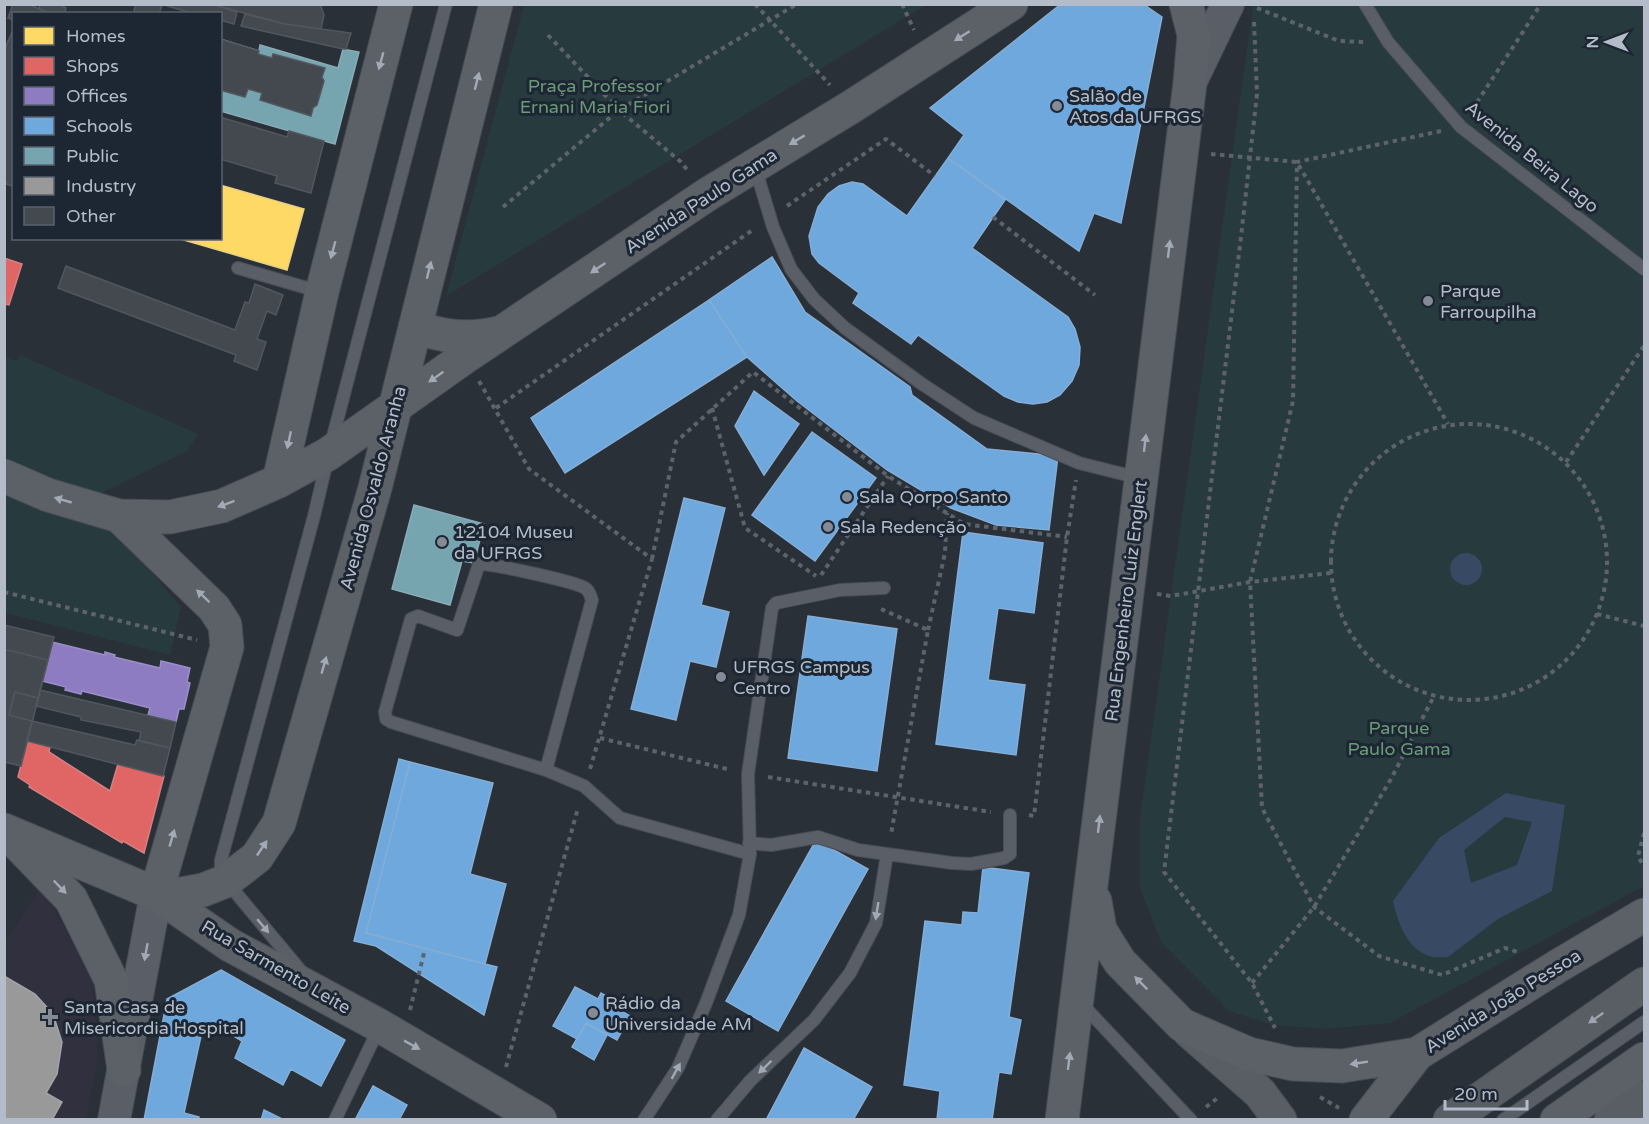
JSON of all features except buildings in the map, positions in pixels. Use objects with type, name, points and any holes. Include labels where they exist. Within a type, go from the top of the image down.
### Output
[{"type":"main road","points":[[279,481],[322,292],[396,4]]},
{"type":"main road","name":"Avenida Osvaldo Aranha","points":[[156,894],[181,894],[203,890],[226,881],[257,857],[279,823],[372,499],[496,4]]},
{"type":"main road","name":"Avenida Paulo Gama","points":[[119,516],[170,517],[222,506],[279,481],[328,454],[503,332],[708,194],[851,107],[1011,4]]},
{"type":"main road","points":[[1186,4],[1194,35],[1190,83]]},
{"type":"main road","name":"Rua Engenheiro Luiz Englert","points":[[1062,1119],[1190,83]]},
{"type":"main road","points":[[415,327],[456,338],[483,337],[503,332]]},
{"type":"main road","points":[[4,476],[48,495],[119,516],[214,608],[225,625],[227,647],[156,894]]},
{"type":"main road","points":[[5,830],[71,899],[111,980],[124,1070]]},
{"type":"main road","name":"Rua Sarmento Leite","points":[[5,830],[156,894],[230,945],[391,1033],[540,1119]]},
{"type":"main road","points":[[1092,882],[1100,930],[1120,962],[1182,1025],[1260,1093],[1280,1119]]},
{"type":"main road","name":"Avenida João Pessoa","points":[[1182,1025],[1249,1054],[1293,1065],[1342,1066],[1417,1054],[1644,915]]},
{"type":"main road","points":[[1450,1119],[1644,984]]},
{"type":"main road","points":[[1366,1119],[1417,1054]]},
{"type":"main road","points":[[1557,1119],[1644,1059]]},
{"type":"main road","points":[[1611,1119],[1644,1098]]},
{"type":"street","points":[[1190,83],[1228,4]]},
{"type":"street","points":[[114,1119],[156,894]]},
{"type":"lane","points":[[319,993],[226,881],[221,871],[221,860],[314,516],[328,454],[446,4]]},
{"type":"lane","name":"Avenida Beira Lago","points":[[1365,4],[1388,42],[1461,127],[1644,269]]},
{"type":"lane","points":[[755,165],[769,218],[791,268],[814,299],[844,328],[974,418],[1079,463],[1141,479]]},
{"type":"lane","points":[[238,268],[322,292]]},
{"type":"lane","points":[[546,770],[592,600],[590,592],[583,586],[531,573],[479,564],[457,630],[418,616],[411,619],[385,712],[386,719],[402,726],[546,770],[584,786],[620,818],[749,848],[818,837],[858,850],[971,864],[1008,857],[1010,854],[1010,815]]},
{"type":"lane","points":[[649,1118],[678,1068],[706,1003],[739,915],[749,848],[748,774],[772,608],[776,603],[840,590],[884,588]]},
{"type":"lane","points":[[717,1119],[750,1081],[814,1020],[850,973],[876,923],[887,854]]},
{"type":"lane","points":[[1077,999],[1191,1119]]},
{"type":"lane","points":[[1503,1119],[1644,1022]]},
{"type":"lane","points":[[335,1119],[391,1033]]},
{"type":"path","points":[[755,4],[851,107]]},
{"type":"path","points":[[503,207],[619,110],[771,22],[797,4]]},
{"type":"path","points":[[1180,152],[1297,162],[1461,127],[1540,4]]},
{"type":"path","points":[[1293,1065],[1252,983],[1164,872],[1257,94],[1253,6],[1339,41],[1388,42]]},
{"type":"path","points":[[548,35],[619,110],[681,162],[708,194]]},
{"type":"path","points":[[496,408],[886,139],[935,176]]},
{"type":"path","points":[[1297,162],[1448,424]]},
{"type":"path","points":[[1297,162],[1293,400],[1250,582],[1262,808],[1314,907],[1379,956],[1442,975],[1505,948],[1558,966]]},
{"type":"path","points":[[993,217],[1095,295]]},
{"type":"path","points":[[1566,462],[1644,346]]},
{"type":"path","points":[[652,559],[675,442],[753,372],[888,476],[964,524],[1067,537]]},
{"type":"path","points":[[712,408],[745,528],[840,590],[928,630]]},
{"type":"path","points":[[1448,424],[1491,424],[1531,437],[1566,462],[1591,495],[1605,533],[1607,574],[1597,614],[1577,649],[1548,676],[1531,685],[1513,693],[1474,701],[1434,696],[1395,679],[1363,651],[1341,615],[1331,573],[1334,531],[1349,493],[1374,460],[1408,437],[1448,424]]},
{"type":"path","points":[[600,738],[748,774],[1010,815],[1034,816],[1067,537],[1079,463]]},
{"type":"path","points":[[819,578],[888,476]]},
{"type":"path","points":[[887,854],[928,630],[945,553],[946,512]]},
{"type":"path","points":[[1127,591],[1171,596],[1250,582],[1331,573]]},
{"type":"path","points":[[4,592],[227,647]]},
{"type":"path","points":[[1597,614],[1644,626]]},
{"type":"path","points":[[1252,983],[1314,907],[1391,780],[1434,696]]},
{"type":"path","points":[[1644,833],[1638,856],[1644,867]]},
{"type":"path","points":[[391,1033],[425,949]]},
{"type":"shaded area","name":"Santa Casa de Misericordia Hospital","points":[[41,887],[92,975],[98,1059],[86,1119],[5,1119],[4,944]]},
{"type":"green space","name":"Praça Professor Ernani Maria Fiori","points":[[524,4],[926,5],[446,296]]},
{"type":"green space","name":"Parque Paulo Gama","points":[[1250,5],[1644,5],[1644,886],[1390,1023],[1325,1029],[1273,1025],[1229,1011],[1161,942],[1140,888],[1140,818],[1253,6]]},
{"type":"green space","points":[[20,355],[198,434],[187,451],[90,499],[181,607],[170,655],[5,613],[4,357],[17,361]]},
{"type":"water","points":[[1466,553],[1477,558],[1482,569],[1477,580],[1466,585],[1455,580],[1450,569],[1455,558]]},
{"type":"water","points":[[1506,793],[1565,805],[1552,891],[1498,919],[1448,957],[1431,957],[1414,947],[1404,933],[1393,901],[1439,838]],"holes":[[[1505,817],[1532,822],[1517,865],[1471,883],[1464,850]]]},
{"type":"place","name":"Salão de Atos da UFRGS","points":[[1057,106]]},
{"type":"place","name":"Parque Farroupilha","points":[[1428,301]]},
{"type":"place","name":"Sala Qorpo Santo","points":[[847,497]]},
{"type":"place","name":"Sala Redenção","points":[[828,527]]},
{"type":"place","name":"12104 Museu da UFRGS","points":[[442,542]]},
{"type":"place","name":"UFRGS Campus Centro","points":[[721,677]]},
{"type":"place","name":"Rádio da Universidade AM","points":[[593,1013]]},
{"type":"place","name":"Santa Casa de Misericordia Hospital","points":[[50,1017]]}]
